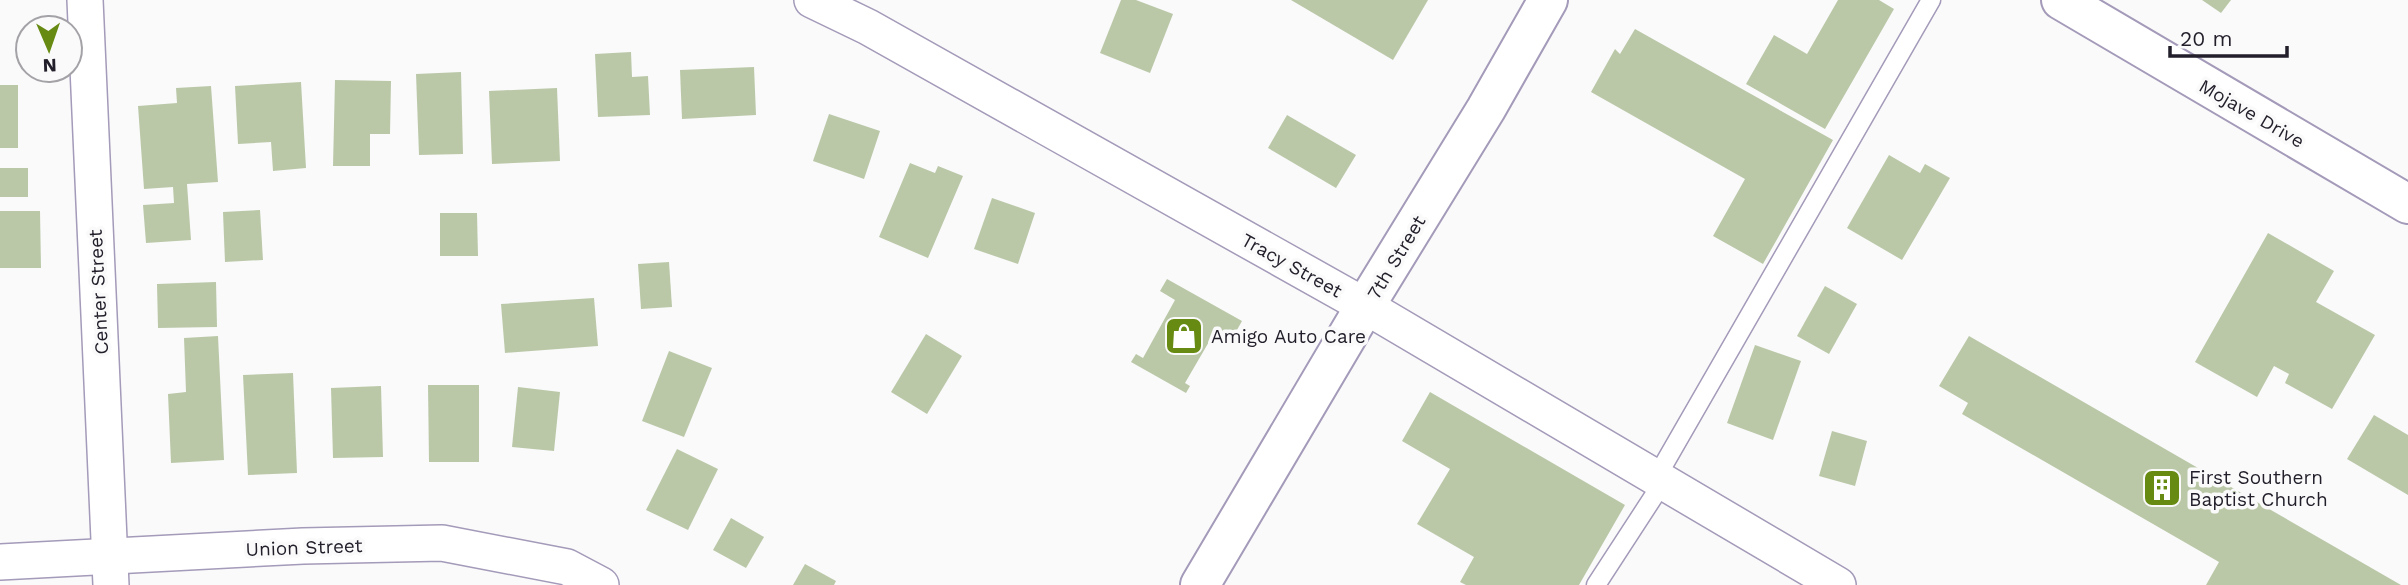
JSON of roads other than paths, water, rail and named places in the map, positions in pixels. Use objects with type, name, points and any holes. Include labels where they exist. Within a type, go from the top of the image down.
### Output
[{"type":"main road","name":"7th Street","points":[[1200,585],[1365,306],[1486,109],[1548,0]]},
{"type":"main road","name":"Mojave Drive","points":[[2083,5],[2408,204]]},
{"type":"street","name":"Center Street","points":[[85,0],[111,570]]},
{"type":"street","name":"Tracy Street","points":[[813,0],[868,27],[1365,306],[1838,585]]},
{"type":"street","name":"Union Street","points":[[0,562],[111,570],[303,546],[442,543],[567,567],[601,585]]},
{"type":"lane","points":[[1596,585],[1660,480],[1931,0]]},
{"type":"place","name":"Amigo Auto Care","points":[[1184,336]]},
{"type":"place","name":"First Southern Baptist Church","points":[[2162,488]]}]
